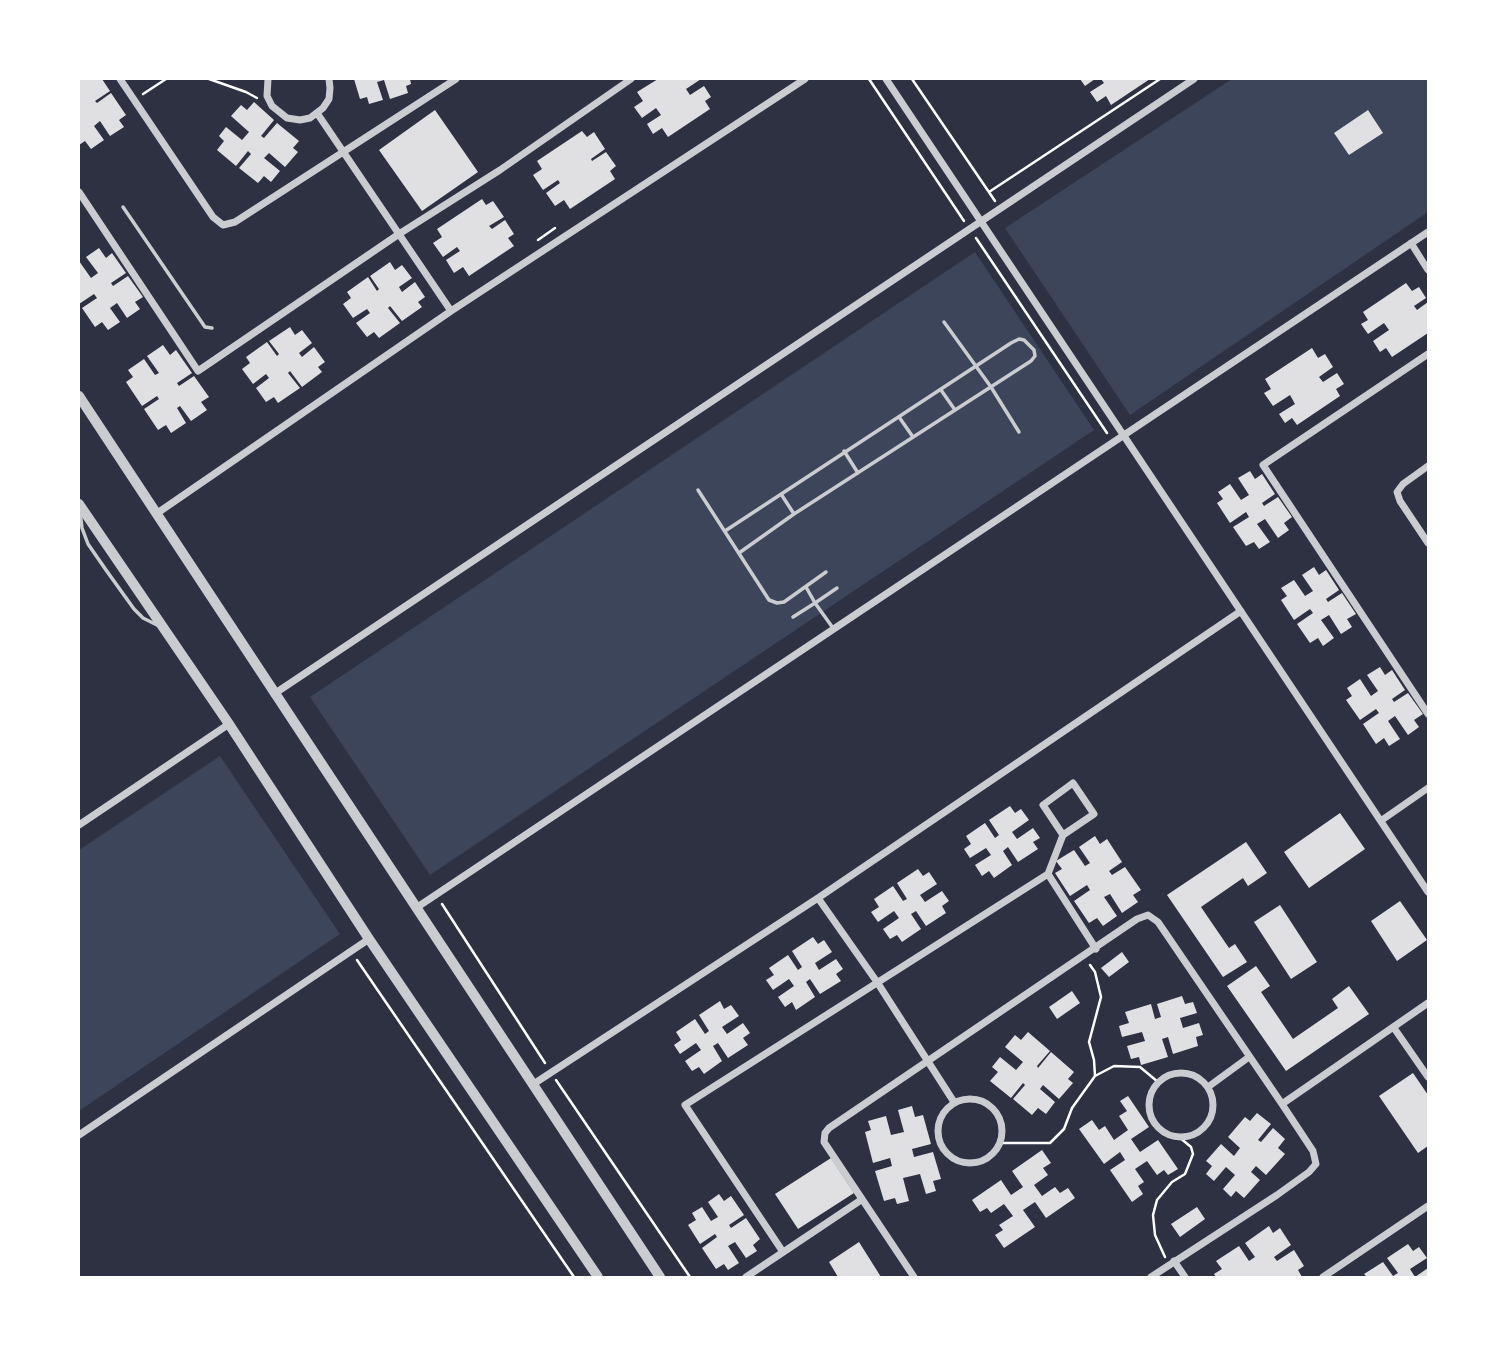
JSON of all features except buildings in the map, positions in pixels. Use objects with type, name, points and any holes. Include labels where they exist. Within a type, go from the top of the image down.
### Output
[{"type":"street","points":[[120,79],[213,217],[223,225],[235,222],[456,79]]},
{"type":"street","points":[[268,79],[267,96],[277,113],[300,120],[310,118],[323,108],[329,99],[329,79]]},
{"type":"street","points":[[79,192],[198,371],[399,234],[500,170],[631,79]]},
{"type":"street","points":[[156,514],[451,311],[805,79]]},
{"type":"street","points":[[886,79],[1428,892]]},
{"type":"street","points":[[274,694],[1194,79]]},
{"type":"street","points":[[317,113],[451,311]]},
{"type":"street","points":[[416,908],[1428,232]]},
{"type":"street","points":[[1411,243],[1428,270]]},
{"type":"street","points":[[1428,354],[1263,465],[1428,715]]},
{"type":"street","points":[[79,396],[660,1277]]},
{"type":"street","points":[[1428,466],[1403,484],[1397,492],[1400,501],[1428,543]]},
{"type":"street","points":[[79,504],[598,1277]]},
{"type":"street","points":[[532,1085],[818,898],[1241,611]]},
{"type":"street","points":[[79,825],[229,724]]},
{"type":"street","points":[[783,1252],[685,1105],[1048,874],[1063,835],[1094,814],[1073,783],[1043,805],[1063,835]]},
{"type":"street","points":[[1382,820],[1428,788]]},
{"type":"street","points":[[1048,874],[1096,949]]},
{"type":"street","points":[[818,898],[877,982],[954,1102]]},
{"type":"street","points":[[914,1277],[824,1142],[825,1133],[1143,916],[1153,918],[1250,1056],[1313,1152],[1316,1164],[1314,1168],[1151,1277]]},
{"type":"street","points":[[79,1135],[369,939]]},
{"type":"street","points":[[1282,1104],[1428,1003]]},
{"type":"street","points":[[1394,1028],[1428,1077]]},
{"type":"street","points":[[1208,1087],[1250,1056]]},
{"type":"street","points":[[1178,1072],[1199,1078],[1208,1087],[1213,1109],[1201,1130],[1179,1137],[1158,1127],[1152,1118],[1149,1099],[1158,1082],[1167,1075],[1178,1072]]},
{"type":"street","points":[[967,1098],[978,1100],[991,1107],[998,1115],[1002,1126],[999,1143],[988,1158],[976,1163],[965,1163],[943,1150],[938,1136],[938,1125],[945,1109],[954,1102],[967,1098]]},
{"type":"street","points":[[746,1277],[861,1200]]},
{"type":"street","points":[[1323,1277],[1428,1206]]},
{"type":"street","points":[[1173,1262],[1185,1277]]},
{"type":"lane","points":[[123,207],[205,327],[212,328]]},
{"type":"lane","points":[[944,322],[977,366],[1019,432]]},
{"type":"lane","points":[[725,531],[1019,339],[1024,340],[1034,350],[1035,356],[1031,361],[794,514],[739,553]]},
{"type":"lane","points":[[941,390],[955,410]]},
{"type":"lane","points":[[900,417],[913,437]]},
{"type":"lane","points":[[844,451],[858,473]]},
{"type":"lane","points":[[698,490],[769,600],[784,602],[826,572]]},
{"type":"lane","points":[[781,494],[794,514]]},
{"type":"lane","points":[[806,587],[834,629]]},
{"type":"lane","points":[[793,617],[837,588]]},
{"type":"path","points":[[134,99],[166,79]]},
{"type":"path","points":[[209,79],[246,92],[277,113]]},
{"type":"path","points":[[869,79],[1113,443]]},
{"type":"path","points":[[912,79],[1000,208]]},
{"type":"path","points":[[989,192],[1160,79]]},
{"type":"path","points":[[436,895],[551,1073],[690,1277]]},
{"type":"path","points":[[351,951],[574,1277]]},
{"type":"path","points":[[1084,956],[1095,972],[1101,998],[1089,1042],[1095,1076]]},
{"type":"path","points":[[999,1143],[1050,1143],[1064,1129],[1072,1108],[1095,1076],[1114,1066],[1140,1067],[1158,1082]]},
{"type":"path","points":[[1173,1262],[1165,1256],[1155,1235],[1153,1215],[1157,1200],[1172,1182],[1185,1174],[1193,1154],[1191,1147],[1179,1137]]},
{"type":"shaded area","points":[[1232,79],[1428,79],[1428,212],[1130,415],[1005,228]]},
{"type":"shaded area","points":[[975,252],[1094,430],[430,875],[310,697]]},
{"type":"shaded area","points":[[220,756],[340,934],[79,1111],[79,850]]}]
